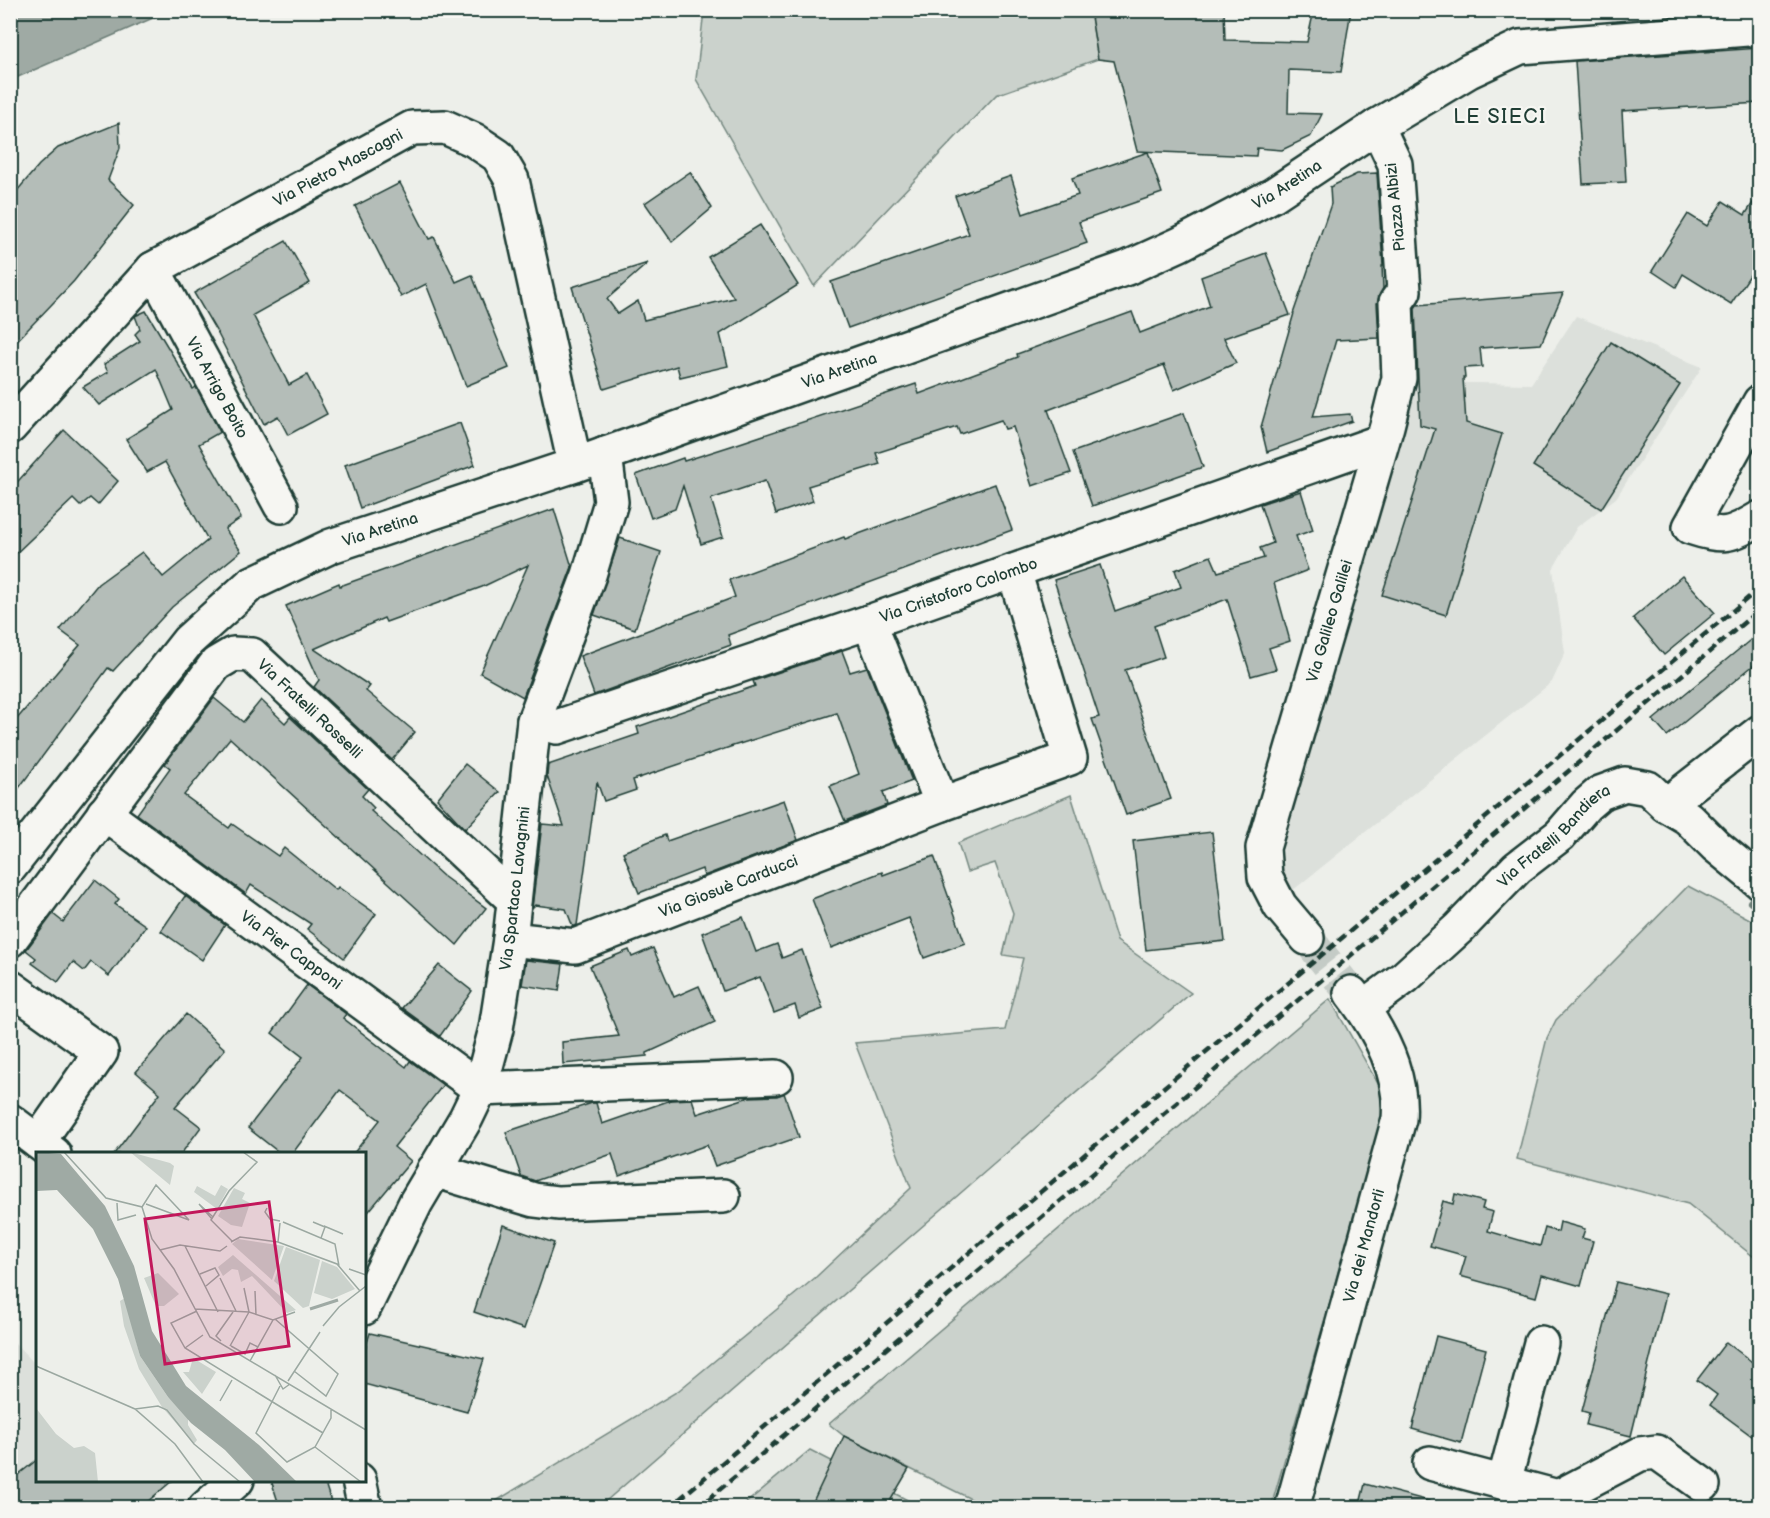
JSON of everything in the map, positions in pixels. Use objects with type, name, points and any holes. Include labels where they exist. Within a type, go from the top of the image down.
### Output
[{"type":"street","name":"Via Aretina","points":[[10,867],[188,641],[251,584],[331,546],[575,465],[1127,268],[1180,244],[1273,195],[1377,126],[1469,71],[1520,47],[1760,28]]},
{"type":"street","name":"Piazza Albizi","points":[[1377,126],[1395,164],[1404,291]]},
{"type":"street","name":"Via Pietro Mascagni","points":[[10,427],[153,269],[412,128],[445,127],[474,140],[498,156],[512,180],[575,465]]},
{"type":"street","name":"Via Arrigo Boito","points":[[153,269],[281,506]]},
{"type":"street","name":"Via Galileo Galilei","points":[[1307,938],[1280,906],[1265,877],[1263,848],[1399,378],[1396,303],[1404,291]]},
{"type":"street","points":[[1760,402],[1690,527],[1718,535],[1736,532],[1760,518]]},
{"type":"street","name":"Via Cristoforo Colombo","points":[[534,721],[557,727],[869,622],[1382,441]]},
{"type":"street","name":"Via Spartaco Lavagnini","points":[[366,1304],[387,1258],[480,1089],[496,1029],[510,939],[534,721],[589,575],[611,502],[605,454]]},
{"type":"street","name":"Via Giosuè Carducci","points":[[510,939],[575,946],[942,804],[1071,758],[1014,571]]},
{"type":"street","points":[[869,622],[942,804]]},
{"type":"street","name":"Via Fratelli Rosselli","points":[[10,940],[216,664],[233,654],[252,655],[514,900]]},
{"type":"street","points":[[1677,811],[1760,732]]},
{"type":"street","points":[[1677,811],[1760,760]]},
{"type":"street","name":"Via Fratelli Bandiera","points":[[1357,1001],[1405,976],[1459,928],[1517,868],[1560,836],[1586,805],[1600,793],[1625,784],[1648,788],[1760,882]]},
{"type":"street","name":"Via Pier Capponi","points":[[104,813],[480,1089]]},
{"type":"street","points":[[10,987],[101,1052],[46,1148],[10,1121]]},
{"type":"street","name":"Via dei Mandorli","points":[[1292,1508],[1399,1119],[1398,1079],[1377,1029],[1357,1001]]},
{"type":"street","points":[[480,1089],[776,1077]]},
{"type":"street","points":[[434,1170],[534,1200],[558,1203],[723,1196]]},
{"type":"street","points":[[1504,1482],[1541,1343]]},
{"type":"street","points":[[1430,1463],[1504,1482],[1559,1502],[1640,1454],[1657,1452],[1703,1485]]},
{"type":"street","points":[[205,1508],[235,1482]]},
{"type":"street","points":[[359,1482],[365,1508]]},
{"type":"shaded area","points":[[11,10],[169,10],[169,11],[11,80]]},
{"type":"shaded area","points":[[704,11],[1090,11],[1098,59],[996,95],[814,286],[696,79]]},
{"type":"shaded area","points":[[1576,316],[1702,367],[1616,498],[1577,527],[1553,569],[1565,653],[1552,682],[1287,895],[1283,887],[1284,803],[1411,407],[1417,382],[1531,384]]},
{"type":"shaded area","points":[[1071,795],[1117,941],[1191,993],[599,1507],[486,1507],[678,1391],[816,1277],[911,1188],[855,1043],[1005,1030],[1023,958],[1003,955],[1013,913],[995,863],[967,872],[958,843]]},
{"type":"shaded area","points":[[1688,886],[1759,924],[1759,1261],[1688,1204],[1517,1159],[1547,1038],[1556,1020]]},
{"type":"shaded area","points":[[1330,999],[1381,1089],[1383,1116],[1271,1507],[987,1507],[844,1436],[829,1424]]},
{"type":"shaded area","points":[[10,1338],[36,1365],[36,1482],[128,1482],[147,1507],[11,1507]]},
{"type":"shaded area","points":[[810,1450],[921,1507],[740,1508]]},
{"type":"building","points":[[1090,10],[1224,10],[1225,40],[1307,42],[1314,10],[1351,10],[1341,72],[1289,70],[1288,113],[1322,114],[1311,136],[1282,150],[1257,148],[1256,156],[1137,151],[1114,61],[1098,59]]},
{"type":"building","points":[[1760,48],[1760,103],[1622,111],[1626,182],[1583,184],[1575,61]]},
{"type":"building","points":[[119,123],[120,148],[108,180],[134,205],[74,281],[10,348],[10,199],[39,165],[58,148]]},
{"type":"building","points":[[1148,152],[1162,193],[1079,222],[1087,243],[848,328],[831,282],[969,234],[955,196],[1011,176],[1023,214],[1078,195],[1072,178]]},
{"type":"building","points":[[690,172],[712,208],[672,242],[645,203]]},
{"type":"building","points":[[1377,173],[1383,266],[1383,288],[1377,303],[1379,338],[1336,340],[1313,417],[1350,414],[1352,421],[1267,452],[1261,427],[1293,314],[1331,204],[1330,187],[1357,174]]},
{"type":"building","points":[[400,183],[429,239],[434,237],[456,282],[472,275],[509,368],[466,386],[426,284],[401,297],[355,206]]},
{"type":"building","points":[[1760,192],[1760,260],[1731,304],[1683,274],[1676,287],[1652,271],[1688,214],[1707,226],[1723,201],[1745,215]]},
{"type":"building","points":[[760,225],[798,285],[720,334],[728,366],[680,377],[677,366],[604,389],[572,287],[648,263],[607,299],[618,314],[638,301],[644,320],[734,298],[708,257]]},
{"type":"building","points":[[286,241],[310,283],[253,315],[289,385],[307,375],[327,414],[288,435],[278,416],[264,424],[218,334],[194,293]]},
{"type":"building","points":[[1266,253],[1290,315],[1224,338],[1236,363],[1174,390],[1164,365],[1048,410],[1071,473],[1032,486],[1013,427],[1005,429],[1001,420],[960,434],[957,427],[876,453],[880,464],[808,486],[813,501],[776,514],[765,481],[711,499],[723,537],[701,544],[683,486],[675,509],[651,518],[636,475],[916,384],[919,394],[1018,357],[1017,354],[1132,312],[1140,333],[1210,306],[1201,277]]},
{"type":"building","points":[[1563,293],[1541,344],[1480,348],[1482,367],[1464,368],[1466,423],[1502,434],[1446,615],[1382,595],[1435,429],[1420,425],[1415,308],[1417,305]]},
{"type":"building","points":[[146,311],[193,389],[196,387],[220,432],[199,444],[241,518],[225,529],[241,551],[172,607],[113,671],[108,668],[10,800],[10,727],[80,645],[60,630],[98,584],[142,552],[163,577],[208,540],[165,462],[147,472],[126,439],[173,410],[156,369],[99,405],[83,387],[108,372],[104,364],[140,341],[135,334],[140,329],[135,316]]},
{"type":"building","points":[[1611,342],[1680,385],[1601,509],[1533,466]]},
{"type":"building","points":[[1184,413],[1203,467],[1092,506],[1073,452]]},
{"type":"building","points":[[460,423],[475,465],[360,508],[345,465]]},
{"type":"building","points":[[64,430],[118,481],[98,505],[90,498],[80,506],[73,499],[10,559],[10,490]]},
{"type":"building","points":[[995,484],[1012,530],[728,635],[731,645],[594,695],[580,656],[735,597],[729,580]]},
{"type":"building","points":[[1301,491],[1313,530],[1296,536],[1308,570],[1274,583],[1290,641],[1269,648],[1276,669],[1251,676],[1227,599],[1154,626],[1164,657],[1125,670],[1171,799],[1126,815],[1092,719],[1099,717],[1054,580],[1100,565],[1115,611],[1181,587],[1175,570],[1211,556],[1218,572],[1264,558],[1260,548],[1273,543],[1260,504]]},
{"type":"building","points":[[554,509],[572,567],[523,697],[480,673],[528,565],[482,587],[386,622],[384,618],[314,649],[370,686],[366,691],[415,732],[392,760],[314,687],[319,680],[286,606],[339,583],[340,586]]},
{"type":"building","points":[[620,538],[661,552],[635,629],[594,615]]},
{"type":"building","points":[[1682,576],[1715,613],[1664,655],[1633,618]]},
{"type":"building","points":[[1760,632],[1760,660],[1667,736],[1653,720]]},
{"type":"building","points":[[842,651],[850,672],[867,667],[912,781],[883,792],[887,805],[845,821],[830,786],[859,774],[837,713],[633,780],[636,790],[604,801],[597,782],[577,925],[573,927],[566,909],[535,905],[532,908],[542,824],[564,826],[547,776],[548,765],[639,734],[637,727],[755,686],[753,681]]},
{"type":"building","points":[[214,698],[243,722],[261,700],[285,723],[290,717],[368,789],[362,796],[374,808],[371,811],[443,876],[486,908],[457,945],[230,738],[184,795],[229,828],[232,824],[278,856],[284,848],[336,890],[338,887],[376,914],[344,958],[307,929],[311,924],[251,885],[246,894],[137,814],[170,768],[165,764]]},
{"type":"building","points":[[465,764],[500,792],[465,829],[437,799]]},
{"type":"building","points":[[784,800],[798,840],[704,876],[702,869],[639,893],[623,852],[665,835],[667,841]]},
{"type":"building","points":[[1212,832],[1225,941],[1146,950],[1133,841]]},
{"type":"building","points":[[934,856],[965,943],[924,958],[909,918],[831,948],[812,899],[882,872],[883,875]]},
{"type":"building","points":[[95,880],[119,899],[115,904],[146,926],[109,976],[91,962],[84,971],[73,962],[58,982],[32,963],[36,958],[26,950],[53,914],[63,922]]},
{"type":"building","points":[[185,896],[225,925],[202,960],[161,931]]},
{"type":"building","points":[[743,917],[756,952],[777,944],[782,958],[802,950],[823,1009],[799,1018],[795,1005],[774,1013],[760,977],[723,991],[702,933]]},
{"type":"building","points":[[653,948],[674,997],[699,986],[715,1022],[647,1053],[647,1056],[563,1064],[562,1042],[619,1036],[590,966],[629,950],[632,957]]},
{"type":"building","points":[[526,960],[563,964],[559,991],[522,985]]},
{"type":"building","points":[[439,965],[472,991],[440,1036],[402,1008]]},
{"type":"building","points":[[307,985],[346,1014],[343,1018],[406,1067],[410,1061],[443,1085],[394,1147],[411,1161],[366,1215],[366,1152],[355,1152],[380,1120],[340,1090],[294,1152],[278,1152],[248,1128],[303,1057],[272,1033]]},
{"type":"building","points":[[186,1014],[225,1049],[175,1107],[201,1127],[182,1152],[116,1152],[160,1093],[136,1072]]},
{"type":"building","points":[[784,1093],[799,1137],[715,1166],[707,1145],[619,1176],[612,1154],[535,1181],[521,1176],[506,1132],[592,1103],[596,1103],[602,1124],[671,1100],[692,1099],[697,1114],[749,1097],[777,1096]]},
{"type":"building","points":[[1455,1194],[1484,1202],[1482,1209],[1493,1212],[1488,1231],[1540,1246],[1545,1228],[1558,1232],[1560,1222],[1585,1229],[1582,1238],[1593,1241],[1581,1286],[1542,1275],[1536,1297],[1460,1276],[1466,1256],[1430,1246],[1443,1201],[1453,1204]]},
{"type":"building","points":[[503,1225],[554,1243],[524,1329],[474,1312]]},
{"type":"building","points":[[1616,1282],[1666,1294],[1631,1436],[1586,1425],[1589,1413],[1582,1411]]},
{"type":"building","points":[[370,1333],[484,1359],[467,1412],[366,1385],[366,1346]]},
{"type":"building","points":[[1436,1336],[1486,1349],[1461,1443],[1412,1429]]},
{"type":"building","points":[[1726,1342],[1760,1368],[1760,1442],[1710,1405],[1717,1395],[1697,1380]]},
{"type":"building","points":[[844,1436],[909,1469],[886,1508],[810,1508]]},
{"type":"building","points":[[36,1461],[36,1482],[171,1482],[140,1508],[10,1508],[10,1481]]},
{"type":"building","points":[[272,1482],[325,1482],[333,1508],[280,1508]]},
{"type":"building","points":[[1365,1484],[1429,1501],[1428,1508],[1359,1508]]},
{"type":"waterway","points":[[1751,902],[1760,908]]},
{"type":"tunnel","points":[[1307,938],[1351,993]]},
{"type":"railway","points":[[669,1508],[1164,1087],[1760,588]]},
{"type":"railway","points":[[698,1508],[1760,609]]},
{"type":"district","name":"LE SIECI","points":[[1500,117]]}]
